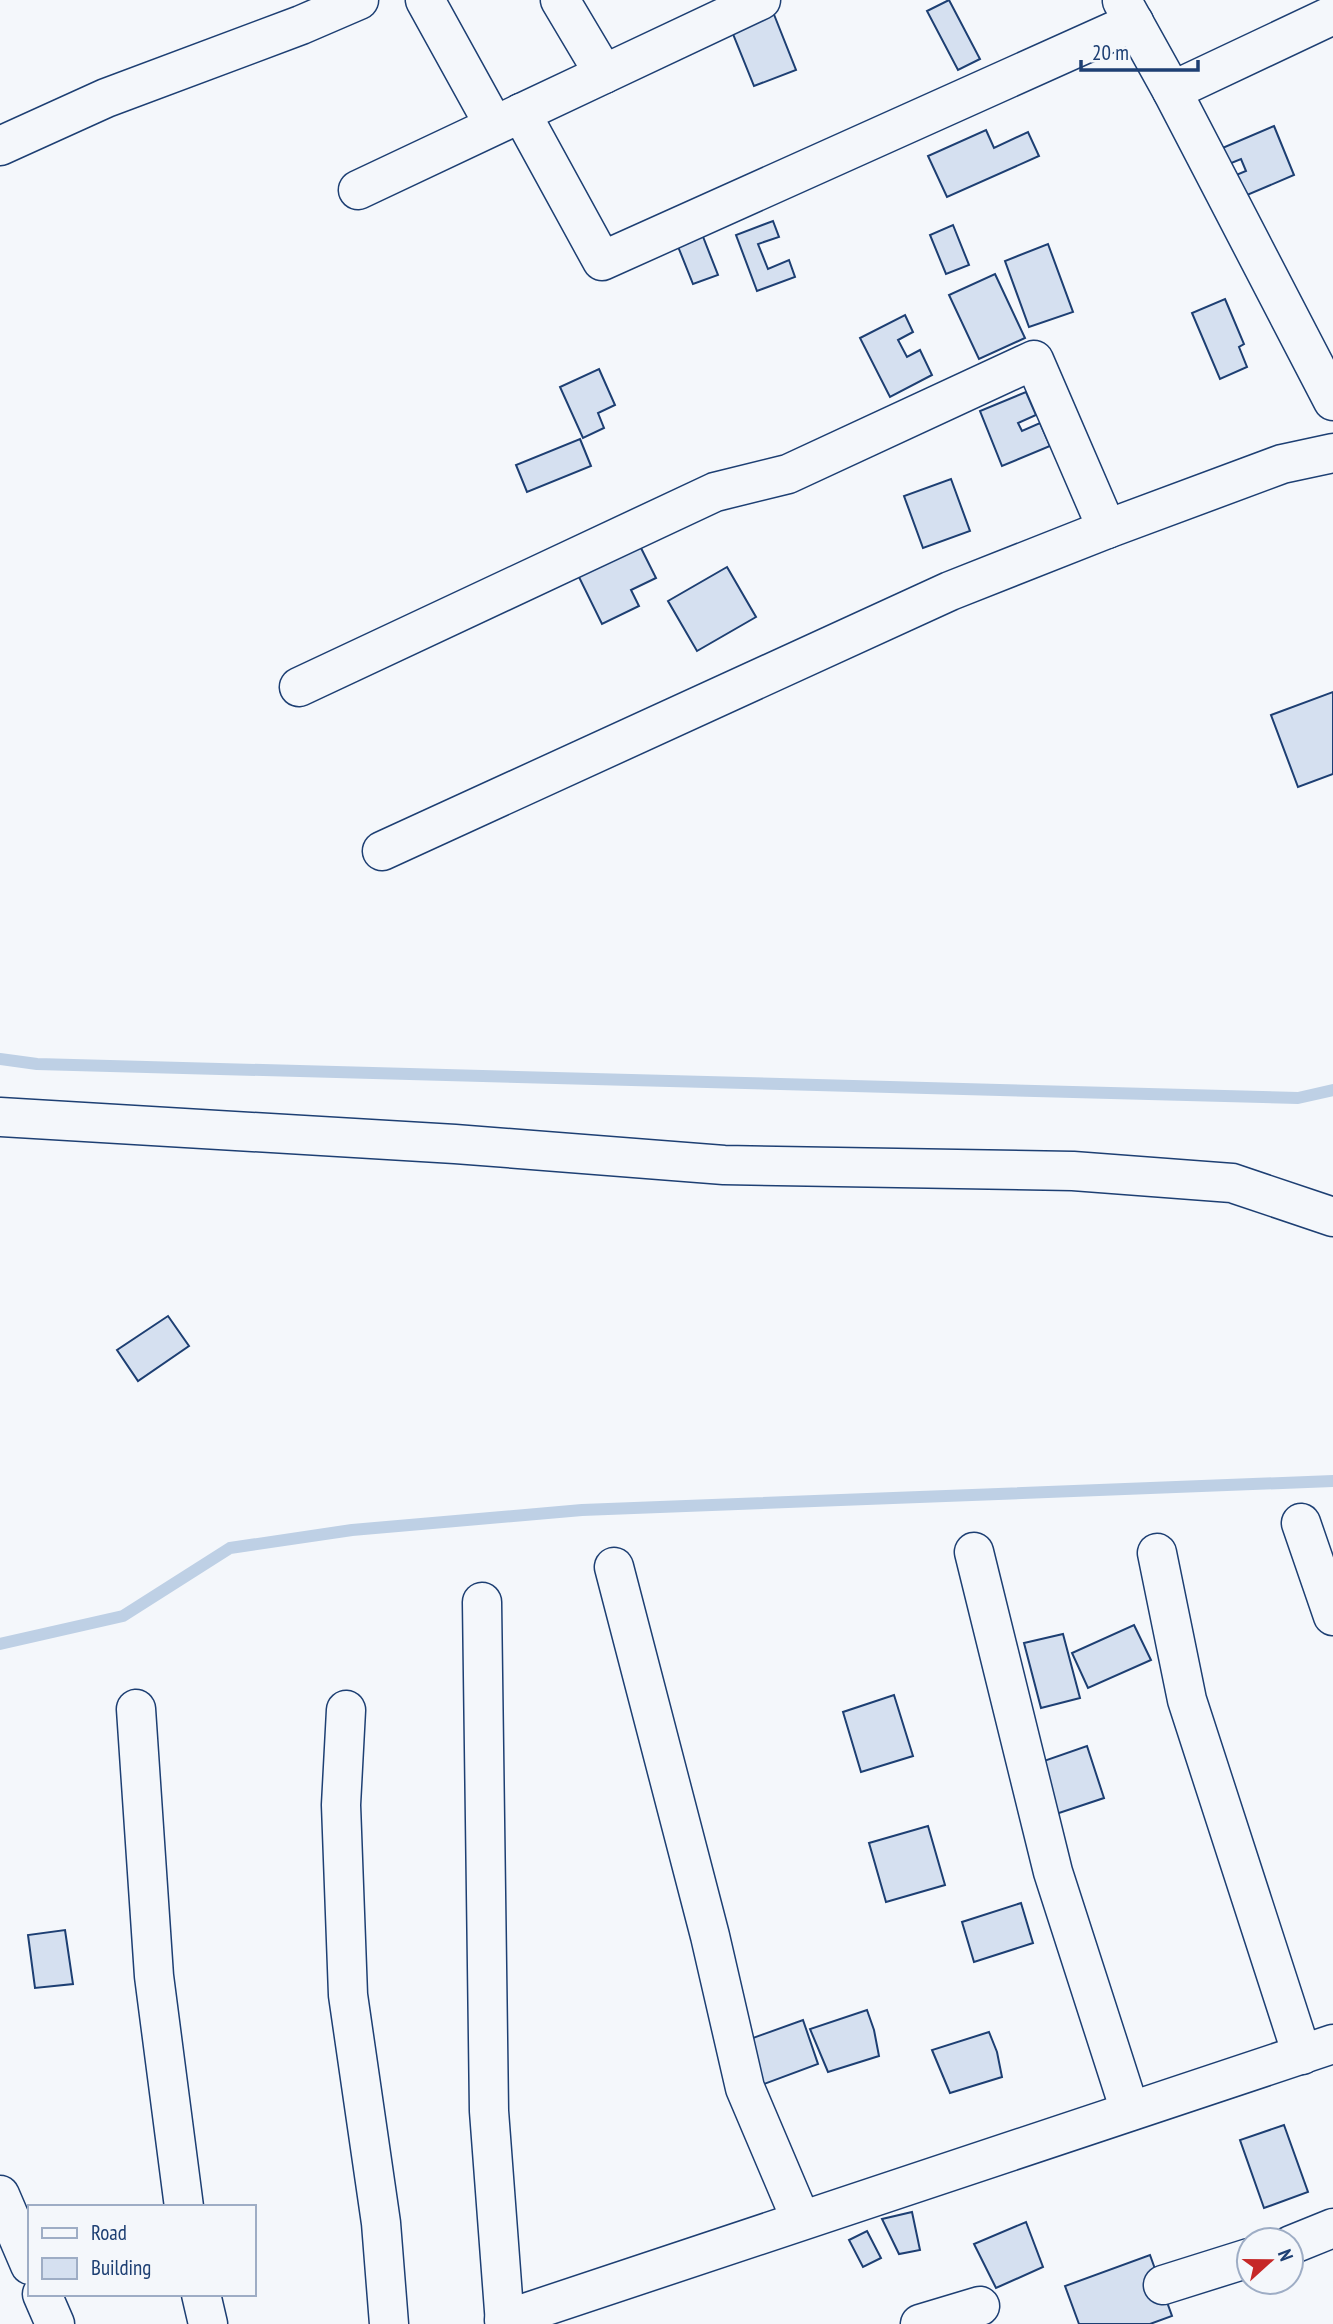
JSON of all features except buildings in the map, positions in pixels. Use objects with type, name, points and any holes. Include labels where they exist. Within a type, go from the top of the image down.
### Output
[{"type":"street","points":[[0,146],[106,98],[301,25],[359,0]]},
{"type":"street","points":[[425,0],[603,261],[1128,11],[1333,401]]},
{"type":"street","points":[[560,0],[604,74]]},
{"type":"street","points":[[358,190],[761,0]]},
{"type":"street","points":[[1172,91],[1333,15]]},
{"type":"street","points":[[299,687],[715,492],[788,474],[1034,360],[1107,529]]},
{"type":"street","points":[[382,851],[950,591],[1282,464],[1333,453]]},
{"type":"street","points":[[0,1117],[455,1144],[724,1165],[1113,1174],[1232,1183],[1333,1217]]},
{"type":"street","points":[[1301,1523],[1333,1616]]},
{"type":"street","points":[[974,1552],[1053,1872],[1130,2111]]},
{"type":"street","points":[[482,1602],[489,2111],[504,2322],[801,2220],[1317,2050],[1187,1700],[1157,1553]]},
{"type":"street","points":[[614,1567],[710,1936],[745,2088],[801,2220]]},
{"type":"street","points":[[136,1709],[154,1976],[184,2205]]},
{"type":"street","points":[[346,1710],[341,1805],[348,1995],[380,2210],[389,2324]]},
{"type":"street","points":[[0,2195],[28,2260]]},
{"type":"street","points":[[1305,2239],[1333,2228]]},
{"type":"street","points":[[1163,2285],[1235,2262]]},
{"type":"street","points":[[43,2296],[55,2324]]},
{"type":"street","points":[[201,2296],[208,2324]]},
{"type":"street","points":[[920,2324],[979,2306]]},
{"type":"waterway","points":[[0,1059],[37,1064],[1298,1098],[1333,1090]]},
{"type":"waterway","points":[[0,1644],[123,1616],[230,1548],[352,1530],[582,1510],[1333,1481]]}]
